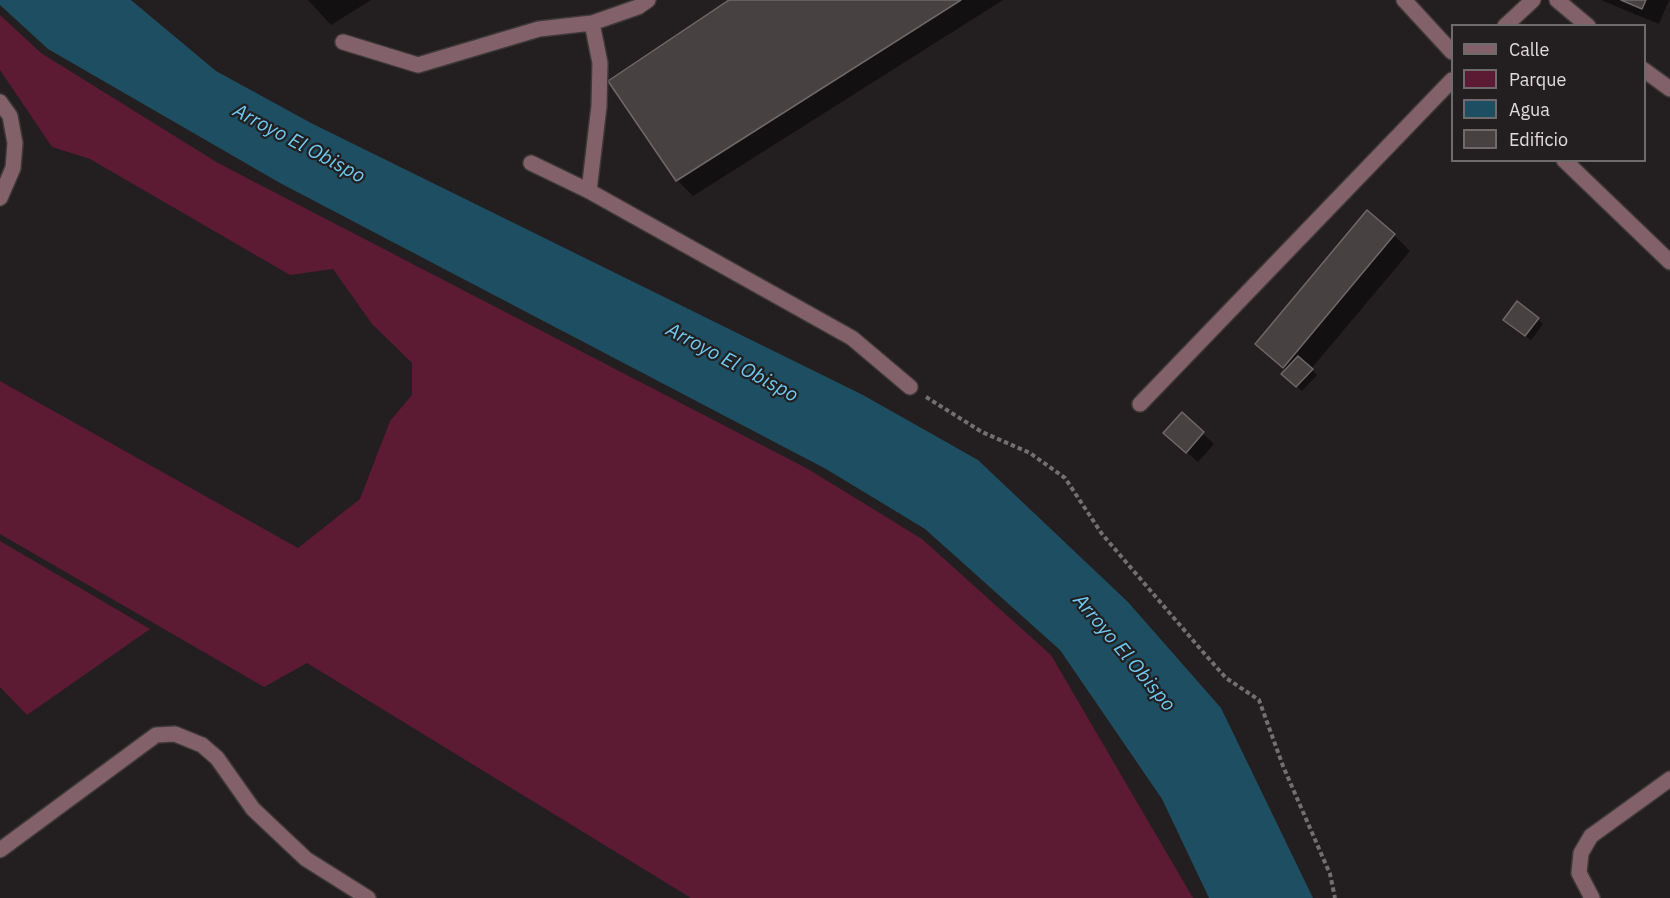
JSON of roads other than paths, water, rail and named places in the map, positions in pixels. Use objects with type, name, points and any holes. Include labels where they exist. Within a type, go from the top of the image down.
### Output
[{"type":"street","points":[[343,42],[418,65],[539,29],[591,23],[638,7],[648,0]]},
{"type":"street","points":[[1404,0],[1451,51]]},
{"type":"street","points":[[1507,24],[1533,0]]},
{"type":"street","points":[[1557,0],[1586,24]]},
{"type":"street","points":[[589,191],[599,106],[600,63],[591,23]]},
{"type":"street","points":[[1646,71],[1670,89]]},
{"type":"street","points":[[1140,405],[1451,81]]},
{"type":"street","points":[[0,102],[10,116],[15,143],[13,168],[0,198]]},
{"type":"street","points":[[1566,162],[1670,262]]},
{"type":"street","points":[[531,163],[589,191],[852,338],[910,387]]},
{"type":"street","points":[[0,850],[156,735],[175,734],[195,741],[210,752],[253,809],[306,859],[367,898]]},
{"type":"street","points":[[1592,898],[1579,873],[1581,853],[1591,836],[1670,779]]},
{"type":"water","name":"Arroyo El Obispo","points":[[0,0],[131,0],[216,71],[311,123],[863,395],[978,460],[1128,602],[1221,708],[1313,898],[1209,898],[1162,799],[1060,650],[925,529],[826,469],[280,183],[48,49],[0,5]]}]
